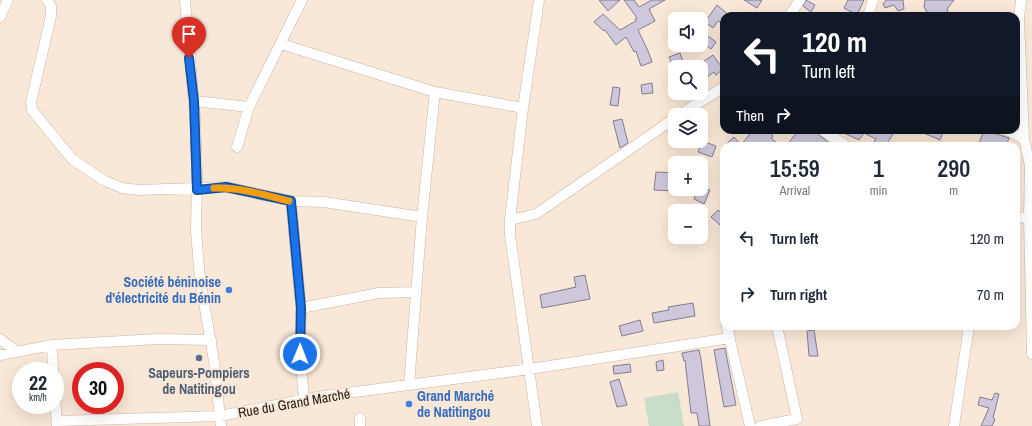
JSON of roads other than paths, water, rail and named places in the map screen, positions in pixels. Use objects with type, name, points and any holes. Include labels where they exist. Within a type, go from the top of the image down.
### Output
[{"type":"street","points":[[0,17],[8,0]]},
{"type":"street","points":[[47,0],[51,6],[51,16],[31,102],[32,110],[72,159],[103,180],[122,188],[138,190],[197,190],[226,187],[291,201],[324,202],[422,218]]},
{"type":"street","points":[[185,0],[194,101],[197,190],[196,231],[199,266],[211,340],[220,421]]},
{"type":"street","points":[[237,147],[249,107],[302,0]]},
{"type":"street","points":[[537,426],[510,235],[510,220],[523,108],[539,0]]},
{"type":"street","points":[[792,12],[800,0]]},
{"type":"street","points":[[869,12],[873,0]]},
{"type":"street","points":[[1020,13],[1022,0]]},
{"type":"street","points":[[1020,43],[1024,138],[1030,166],[1029,218],[1032,354]]},
{"type":"street","points":[[281,44],[435,92],[523,108]]},
{"type":"street","points":[[690,108],[720,89]]},
{"type":"street","points":[[409,385],[422,218],[435,92]]},
{"type":"street","points":[[194,101],[249,107]]},
{"type":"street","points":[[510,220],[536,214],[668,123]]},
{"type":"street","points":[[828,134],[840,142]]},
{"type":"street","points":[[1016,134],[1024,138]]},
{"type":"street","points":[[291,201],[301,308],[300,354],[304,399]]},
{"type":"street","points":[[1020,217],[1029,218]]},
{"type":"street","points":[[301,308],[379,293],[416,292]]},
{"type":"street","points":[[728,330],[750,426]]},
{"type":"street","points":[[760,426],[797,418],[779,330]]},
{"type":"street","points":[[954,426],[968,330]]},
{"type":"street","name":"Rue du Grand Marché","points":[[57,424],[220,421],[304,399],[530,369],[730,338]]},
{"type":"street","points":[[0,339],[16,351]]},
{"type":"street","points":[[0,355],[52,345],[158,339],[211,340]]},
{"type":"street","points":[[52,345],[53,362]]},
{"type":"street","points":[[56,414],[57,424]]},
{"type":"place","name":"Société béninoise d'électricité du Bénin","points":[[229,290]]},
{"type":"place","name":"Sapeurs-Pompiers de Natitingou","points":[[199,358]]},
{"type":"place","name":"Grand Marché de Natitingou","points":[[409,404]]}]
